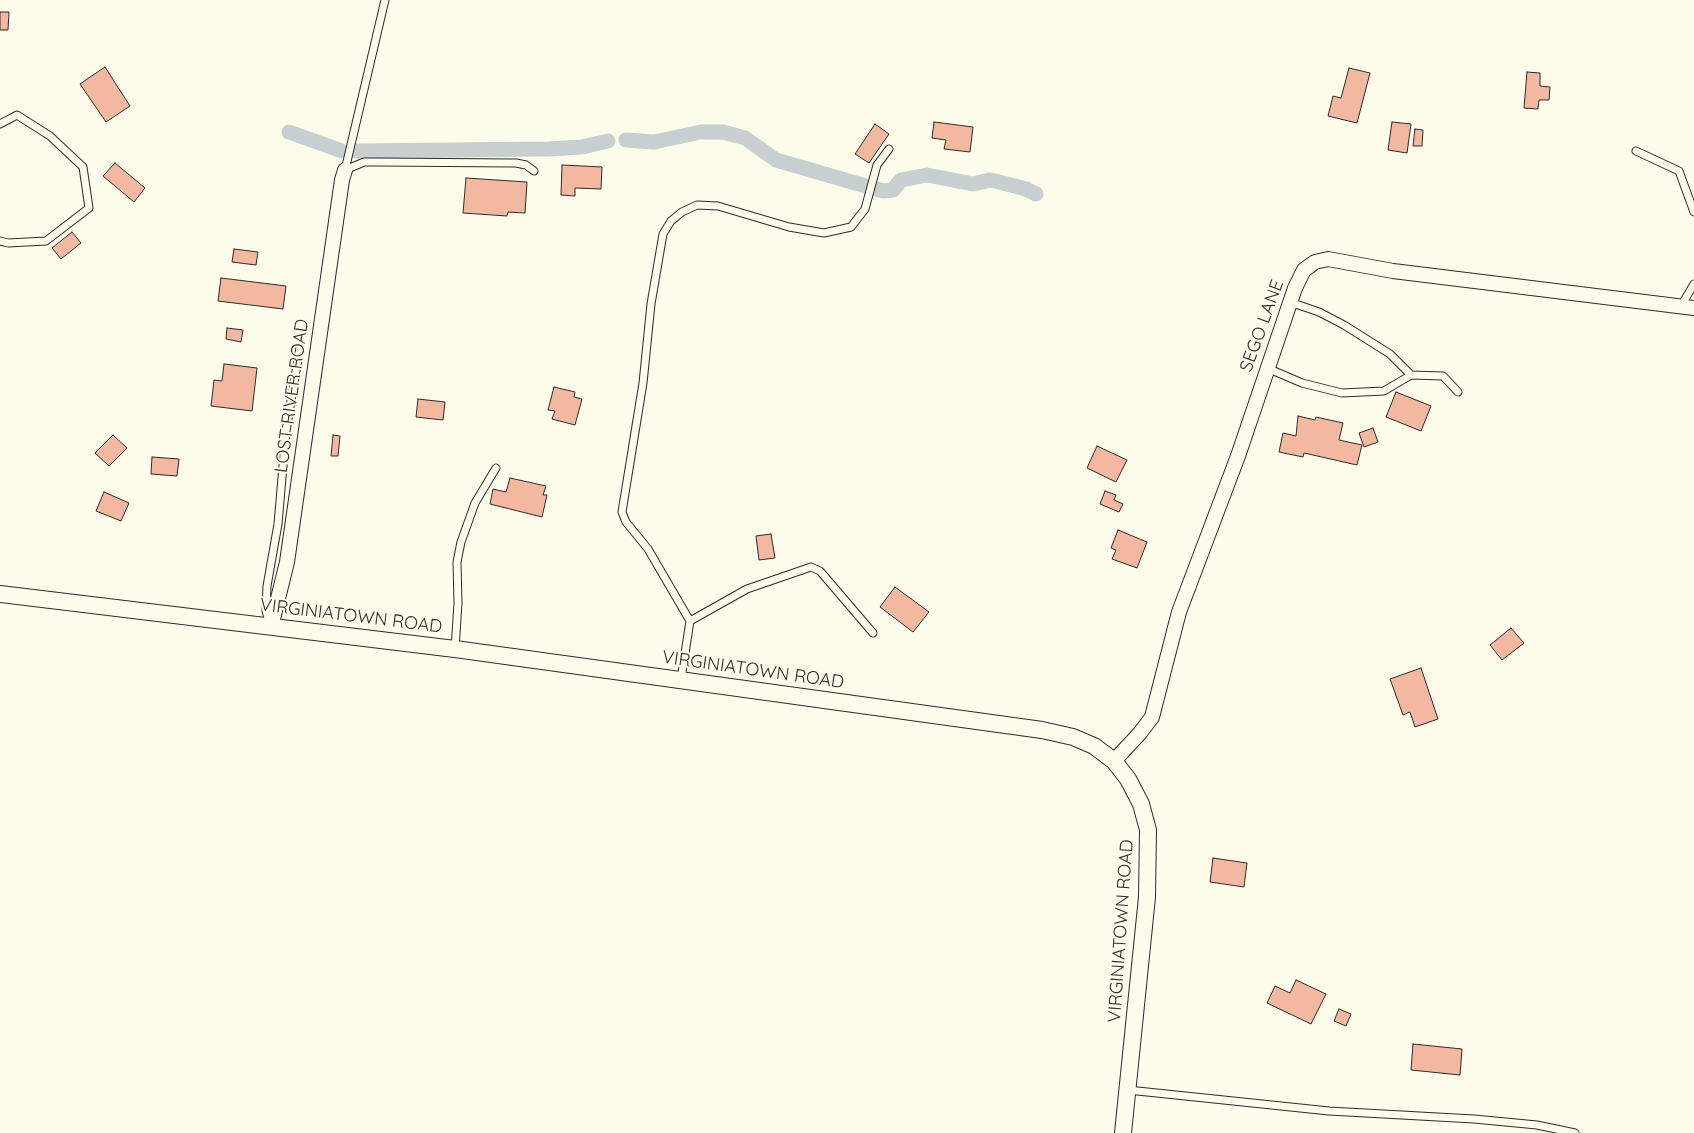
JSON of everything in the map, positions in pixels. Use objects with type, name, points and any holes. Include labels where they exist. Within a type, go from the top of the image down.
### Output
[{"type":"street","name":"LOST RIVER ROAD","points":[[271,627],[287,562],[342,180],[345,170]]},
{"type":"street","name":"SEGO LANE","points":[[1114,761],[1152,717],[1179,612],[1238,456],[1266,368],[1290,302],[1304,270],[1315,262],[1328,259],[1410,273],[1688,307]]},
{"type":"street","name":"VIRGINIATOWN ROAD","points":[[0,594],[455,649],[1042,730],[1073,737],[1094,746],[1114,761],[1128,779],[1141,804],[1148,830],[1147,897],[1123,1133]]},
{"type":"lane","points":[[345,170],[385,0]]},
{"type":"lane","points":[[0,124],[17,115],[50,136],[83,167],[89,208],[46,241],[8,243],[0,241]]},
{"type":"lane","points":[[681,680],[690,621],[648,549],[626,522],[622,512],[643,383],[651,304],[663,234],[671,221],[682,212],[697,206],[718,206],[789,227],[824,233],[851,227],[865,209],[877,165],[889,149]]},
{"type":"lane","points":[[1636,151],[1679,171],[1694,212]]},
{"type":"lane","points":[[345,170],[364,162],[376,162],[516,163],[526,165],[534,171]]},
{"type":"lane","points":[[1688,307],[1694,284]]},
{"type":"lane","points":[[1290,302],[1319,312],[1344,325],[1390,354],[1411,375]]},
{"type":"lane","points":[[271,627],[266,611],[267,586],[278,524],[286,431],[300,347]]},
{"type":"lane","points":[[1266,368],[1302,382],[1342,393],[1361,394],[1384,391],[1411,375],[1443,376],[1458,392]]},
{"type":"lane","points":[[455,649],[458,603],[457,562],[461,542],[475,504],[496,468]]},
{"type":"lane","points":[[690,621],[747,589],[811,567],[820,571],[873,633]]},
{"type":"lane","points":[[1128,1090],[1329,1111],[1474,1118],[1537,1125],[1575,1133]]},
{"type":"building","points":[[0,12],[9,12],[8,30],[0,30]]},
{"type":"building","points":[[105,67],[130,106],[106,122],[80,84]]},
{"type":"building","points":[[1349,68],[1370,73],[1357,123],[1328,116],[1333,96],[1341,98]]},
{"type":"building","points":[[1527,72],[1540,73],[1540,86],[1550,87],[1549,100],[1539,100],[1538,109],[1524,108]]},
{"type":"building","points":[[934,122],[973,127],[970,152],[944,149],[946,140],[932,138]]},
{"type":"building","points":[[1392,122],[1411,124],[1407,153],[1388,150]]},
{"type":"building","points":[[875,124],[889,134],[869,163],[855,154]]},
{"type":"building","points":[[1415,129],[1423,130],[1422,146],[1413,146]]},
{"type":"building","points":[[115,163],[145,188],[134,202],[103,176]]},
{"type":"building","points":[[562,165],[602,167],[601,189],[575,188],[575,196],[561,195]]},
{"type":"building","points":[[466,178],[527,182],[525,213],[508,212],[507,216],[463,213]]},
{"type":"building","points":[[72,232],[81,243],[61,259],[52,248]]},
{"type":"building","points":[[234,249],[258,252],[256,265],[232,262]]},
{"type":"building","points":[[221,278],[286,286],[283,309],[218,301]]},
{"type":"building","points":[[227,328],[243,330],[241,342],[226,339]]},
{"type":"building","points":[[224,364],[257,368],[252,411],[211,406],[214,380],[222,381]]},
{"type":"building","points":[[554,387],[575,392],[574,397],[582,399],[575,425],[552,419],[555,411],[548,410]]},
{"type":"building","points":[[1396,392],[1431,406],[1421,431],[1386,417]]},
{"type":"building","points":[[418,399],[445,402],[443,420],[416,417]]},
{"type":"building","points":[[1298,416],[1315,420],[1316,417],[1343,423],[1339,440],[1362,445],[1357,465],[1304,453],[1303,457],[1279,452],[1283,433],[1296,436]]},
{"type":"building","points":[[1373,428],[1378,442],[1364,447],[1359,433]]},
{"type":"building","points":[[113,435],[127,448],[109,466],[95,453]]},
{"type":"building","points":[[333,435],[340,436],[338,456],[331,456]]},
{"type":"building","points":[[1097,446],[1127,460],[1116,482],[1087,468]]},
{"type":"building","points":[[152,457],[179,459],[177,476],[151,474]]},
{"type":"building","points":[[510,478],[546,486],[543,495],[547,495],[542,517],[490,504],[493,489],[506,492]]},
{"type":"building","points":[[1105,491],[1116,495],[1114,500],[1123,504],[1119,512],[1100,504]]},
{"type":"building","points":[[104,492],[129,503],[121,521],[96,511]]},
{"type":"building","points":[[1118,530],[1147,542],[1137,568],[1112,559],[1116,550],[1111,548]]},
{"type":"building","points":[[771,534],[775,558],[759,560],[756,536]]},
{"type":"building","points":[[895,587],[929,612],[913,632],[880,607]]},
{"type":"building","points":[[1511,628],[1524,643],[1502,660],[1490,645]]},
{"type":"building","points":[[1421,668],[1438,719],[1415,727],[1410,712],[1403,715],[1390,679]]},
{"type":"building","points":[[1213,858],[1247,863],[1244,887],[1210,882]]},
{"type":"building","points":[[1296,980],[1326,994],[1311,1024],[1267,1003],[1275,986],[1290,993]]},
{"type":"building","points":[[1339,1009],[1351,1014],[1346,1026],[1334,1021]]},
{"type":"building","points":[[1413,1044],[1462,1049],[1460,1075],[1411,1070]]},
{"type":"waterway","points":[[289,132],[342,151]]},
{"type":"waterway","points":[[626,140],[654,142],[701,132],[723,132],[745,138],[776,160],[883,191],[893,190],[901,180],[927,175],[973,184],[990,180],[1026,189],[1036,194]]},
{"type":"waterway","points":[[355,151],[549,149],[582,147],[608,141]]}]
